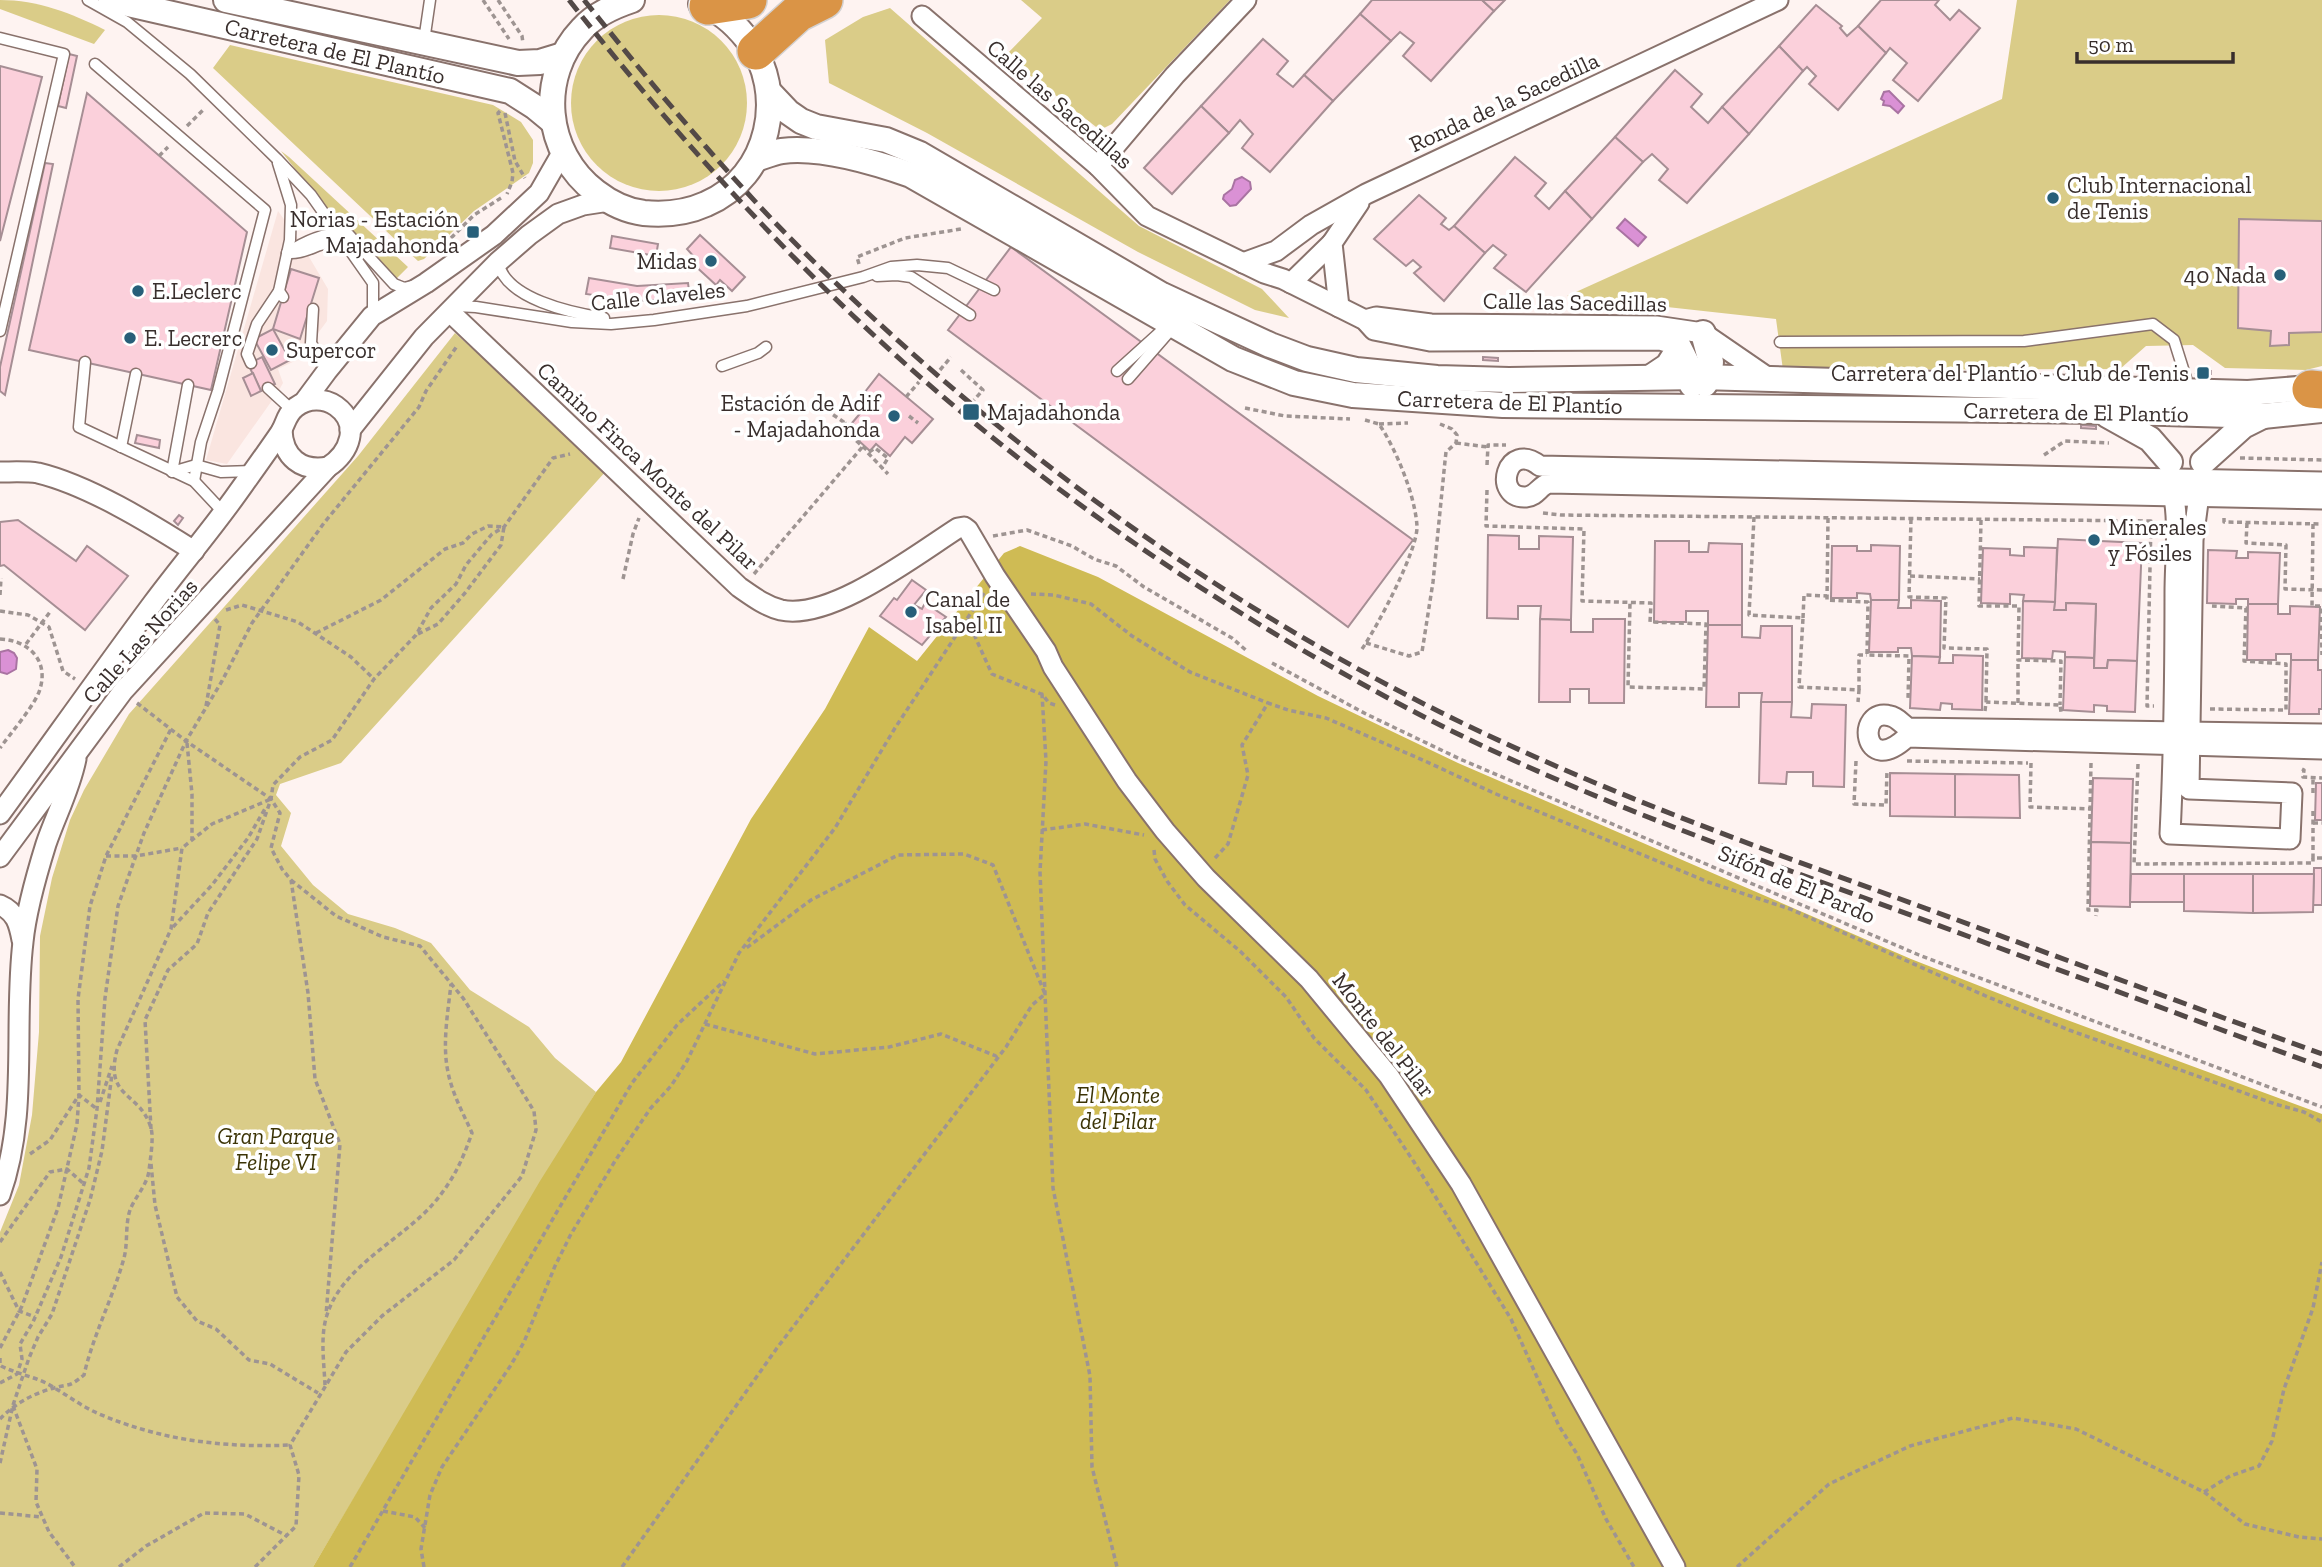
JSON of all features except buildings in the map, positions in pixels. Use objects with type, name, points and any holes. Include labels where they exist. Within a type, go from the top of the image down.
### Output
[{"type":"highway","points":[[700,3],[748,0]]},
{"type":"highway","points":[[756,51],[797,13],[824,0]]},
{"type":"street","name":"Carretera de El Plantío","points":[[111,0],[510,91],[552,121]]},
{"type":"street","name":"Carretera de El Plantío","points":[[226,0],[424,42],[540,62],[563,55]]},
{"type":"street","points":[[1098,166],[1175,75],[1246,0]]},
{"type":"street","name":"Ronda de la Sacedilla","points":[[1289,242],[1311,225],[1366,194],[1778,0]]},
{"type":"street","points":[[618,3],[582,28],[563,55],[552,88],[552,121],[562,153],[582,181],[609,201],[641,212],[674,214],[707,204],[735,185],[756,159],[768,127],[770,93],[765,71],[756,51],[736,25],[700,3]]},
{"type":"street","name":"Calle las Sacedillas","points":[[922,16],[1098,166],[1147,216],[1365,320],[1374,330],[1430,341],[1660,340],[1678,345],[1666,364],[1645,378]]},
{"type":"street","name":"Carretera de El Plantío","points":[[770,93],[801,121],[816,127],[886,140],[920,154],[1162,295],[1270,345],[1307,359],[1356,370],[1437,378],[1509,380],[1700,377],[2161,389],[2190,406],[2263,415],[2319,399]]},
{"type":"street","name":"Carretera de El Plantío","points":[[756,159],[781,151],[808,150],[883,165],[911,175],[1233,359],[1294,383],[1353,395],[1503,405],[2100,411],[2190,406],[2260,393],[2319,399]]},
{"type":"street","name":"Calle Las Norias","points":[[0,814],[253,471],[282,430],[284,421],[373,316],[481,246],[539,194],[562,153]]},
{"type":"street","points":[[1287,281],[1332,243],[1366,194]]},
{"type":"street","name":"Calle Las Norias","points":[[0,858],[123,691],[328,467],[346,452],[350,430],[424,337],[498,262],[530,235],[558,215],[583,205],[609,201]]},
{"type":"street","points":[[1243,263],[1289,242]]},
{"type":"street","points":[[1287,281],[1289,242]]},
{"type":"street","points":[[1332,243],[1339,307]]},
{"type":"street","name":"Camino Finca Monte del Pilar","points":[[452,309],[468,330],[592,448],[739,587],[759,601],[781,610],[815,608],[845,596],[909,561],[958,528],[964,527],[974,539]]},
{"type":"street","name":"Calle las Sacedillas","points":[[1365,320],[1376,317],[1431,324],[1656,326],[1703,333],[1770,379]]},
{"type":"street","points":[[1503,405],[1516,396],[1531,392],[1578,387],[1693,385],[1710,370],[1711,362],[1703,333]]},
{"type":"street","points":[[1678,345],[1689,368],[1706,385],[1812,389],[1825,392],[1848,409]]},
{"type":"street","points":[[298,406],[324,401],[334,405],[342,411],[350,430]]},
{"type":"street","points":[[2190,406],[2173,425],[2171,479],[2182,739],[2189,789],[2292,793],[2290,839],[2170,834],[2182,739],[2193,540],[2205,427],[2190,406]]},
{"type":"street","points":[[2100,411],[2150,439],[2171,479]]},
{"type":"street","points":[[2201,480],[2243,426],[2263,415]]},
{"type":"street","points":[[282,430],[282,442],[295,461],[305,467],[328,467]]},
{"type":"street","points":[[2171,479],[1549,483],[1543,485],[1534,495],[1523,497],[1512,492],[1506,477],[1510,466],[1522,459],[1528,459],[1540,466],[2322,482]]},
{"type":"street","points":[[0,472],[35,472],[69,482],[161,530],[194,551]]},
{"type":"street","points":[[2201,480],[2322,499]]},
{"type":"street","points":[[974,539],[995,576]]},
{"type":"street","name":"Monte del Pilar","points":[[995,576],[1046,651],[1053,667],[1159,834],[1309,979],[1389,1076],[1461,1184],[1675,1567]]},
{"type":"street","points":[[2322,734],[2182,739],[1907,737],[1894,749],[1883,751],[1872,746],[1867,730],[1872,720],[1884,715],[1895,718],[1908,728],[2182,739],[2322,749]]},
{"type":"street","points":[[0,1195],[15,1131],[23,941],[47,843],[72,780],[78,751]]},
{"type":"street","points":[[0,905],[18,919],[23,941]]},
{"type":"lane","points":[[88,0],[127,22],[190,74],[310,195],[373,283],[373,316]]},
{"type":"lane","points":[[424,42],[430,0]]},
{"type":"lane","points":[[0,38],[64,54],[0,331]]},
{"type":"lane","points":[[95,64],[265,210],[196,465],[194,481]]},
{"type":"lane","points":[[251,363],[247,354],[257,324],[281,294],[287,253],[291,205],[277,159]]},
{"type":"lane","points":[[287,253],[323,236],[348,234],[394,284],[404,288],[426,283]]},
{"type":"lane","points":[[287,253],[303,252],[323,243],[339,242],[346,245]]},
{"type":"lane","points":[[498,262],[506,281],[527,295],[571,311],[626,322]]},
{"type":"lane","points":[[863,277],[891,267],[948,268],[994,290]]},
{"type":"lane","points":[[863,277],[911,277],[970,314]]},
{"type":"lane","name":"Calle Claveles","points":[[452,309],[476,307],[572,322],[611,324],[736,308],[863,277]]},
{"type":"lane","points":[[313,309],[311,343],[327,371]]},
{"type":"lane","points":[[1780,342],[2024,341],[2152,324],[2174,340],[2190,406]]},
{"type":"lane","points":[[1117,371],[1172,325]]},
{"type":"lane","points":[[1128,379],[1172,325]]},
{"type":"lane","points":[[722,366],[758,353],[766,347]]},
{"type":"lane","points":[[85,362],[79,427],[194,481],[223,512]]},
{"type":"lane","points":[[121,447],[136,374]]},
{"type":"lane","points":[[172,472],[188,385]]},
{"type":"lane","points":[[268,388],[298,406]]},
{"type":"lane","points":[[172,472],[196,465],[221,472],[253,471]]},
{"type":"path","points":[[483,0],[517,56],[523,48],[522,36],[498,0]]},
{"type":"path","points":[[441,250],[474,215],[509,192],[513,173],[498,113],[507,105],[505,116],[515,161],[528,183],[539,194]]},
{"type":"path","points":[[863,277],[858,257],[905,237],[965,229]]},
{"type":"path","points":[[0,1383],[17,1374],[22,1359],[20,1344],[61,1257],[89,1168],[97,1109],[105,998],[118,906],[136,856],[186,740],[252,623],[324,523],[419,407],[426,391],[468,330]]},
{"type":"path","points":[[940,370],[951,357]]},
{"type":"path","points":[[961,370],[983,390],[974,400]]},
{"type":"path","points":[[906,397],[919,382]]},
{"type":"path","points":[[1245,408],[1285,416],[1351,419]]},
{"type":"path","points":[[826,410],[857,431],[852,437],[869,452],[875,448],[888,458],[882,468]]},
{"type":"path","points":[[909,416],[918,423]]},
{"type":"path","points":[[1362,419],[1379,424],[1420,423]]},
{"type":"path","points":[[1362,649],[1406,566],[1417,527],[1406,479],[1379,424]]},
{"type":"path","points":[[1366,643],[1409,656],[1422,652],[1433,582],[1444,461],[1446,452],[1456,443],[1457,435],[1452,429],[1441,424],[1431,424]]},
{"type":"path","points":[[1456,443],[1488,447],[1512,445]]},
{"type":"path","points":[[863,447],[888,474]]},
{"type":"path","points":[[766,557],[863,447]]},
{"type":"path","points":[[1487,474],[1488,447]]},
{"type":"path","points":[[0,1419],[13,1405],[54,1388],[71,1386],[85,1375],[90,1351],[124,1256],[129,1211],[148,1175],[151,1129],[145,1020],[168,970],[197,944],[208,913],[257,839],[273,785],[300,757],[332,740],[374,679],[416,635],[431,608],[456,584],[480,548],[492,534],[504,527],[553,458],[592,448]]},
{"type":"path","points":[[2234,458],[2322,460]]},
{"type":"path","points":[[1487,487],[1486,526],[1584,529],[1582,601],[1651,603],[1650,622],[1706,624],[1704,689],[1628,687],[1630,603]]},
{"type":"path","points":[[624,579],[633,534],[647,500]]},
{"type":"path","points":[[2224,515],[2224,522],[2322,524]]},
{"type":"path","points":[[1754,517],[1749,615],[1803,618]]},
{"type":"path","points":[[1828,518],[1827,600],[1868,602],[1867,655]]},
{"type":"path","points":[[1911,519],[1909,597],[1946,598],[1944,648],[1987,649],[1985,712],[1973,711]]},
{"type":"path","points":[[1982,519],[1979,606],[2020,607],[2018,703]]},
{"type":"path","points":[[2247,523],[2246,543],[2286,545],[2285,589],[2322,590]]},
{"type":"path","points":[[2313,524],[2312,606],[2321,606],[2322,655]]},
{"type":"path","points":[[316,633],[382,600],[444,549],[463,543],[472,534],[488,526],[504,527]]},
{"type":"path","points":[[416,635],[438,624],[465,593],[501,545],[504,527]]},
{"type":"path","points":[[974,539],[1027,530],[1072,546],[1094,559],[1116,566],[1144,587],[1232,638],[1248,652]]},
{"type":"path","points":[[2151,538],[2147,706],[2163,706]]},
{"type":"path","points":[[424,1567],[421,1549],[430,1495],[442,1467],[524,1342],[555,1266],[601,1182],[687,1060],[739,953],[835,828],[895,728],[995,576],[1026,594],[1054,595],[1091,604],[1132,636],[1190,672],[1288,710],[1326,718],[1496,794],[1708,881],[1790,909],[1988,998],[2069,1030],[2304,1112],[2322,1122]]},
{"type":"path","points":[[1910,576],[1979,579]]},
{"type":"path","points":[[0,595],[1,578]]},
{"type":"path","points":[[1827,596],[1804,595],[1800,687],[1858,690]]},
{"type":"path","points":[[222,611],[242,606],[298,622],[351,657],[374,679]]},
{"type":"path","points":[[2204,606],[2246,608],[2244,661],[2286,664],[2286,710],[2204,709]]},
{"type":"path","points":[[0,611],[28,615],[49,627],[63,671],[90,689]]},
{"type":"path","points":[[26,644],[50,612]]},
{"type":"path","points":[[206,708],[220,625],[211,613]]},
{"type":"path","points":[[967,619],[992,674],[1042,694],[1049,703],[1083,714]]},
{"type":"path","points":[[0,639],[13,639],[26,644],[35,654],[42,674],[40,691],[0,748]]},
{"type":"path","points":[[1857,714],[1859,655],[1909,656],[1908,705],[1900,704]]},
{"type":"path","points":[[2018,660],[2062,661],[2061,713],[2072,713]]},
{"type":"path","name":"Sifón de El Pardo","points":[[1272,663],[1366,714],[1460,759],[1919,955],[2322,1107]]},
{"type":"path","points":[[123,691],[186,740],[271,799],[280,813],[271,848],[291,880],[336,916],[383,937],[420,946],[463,998],[534,1111],[536,1130],[522,1176],[454,1260],[382,1316],[346,1352],[319,1394],[290,1445],[299,1475],[296,1526],[255,1567]]},
{"type":"path","points":[[1042,694],[1046,761],[1040,872],[1053,1188],[1090,1376],[1092,1466],[1116,1567]]},
{"type":"path","points":[[1858,702],[1869,703]]},
{"type":"path","points":[[1986,702],[2060,705]]},
{"type":"path","points":[[1202,873],[1228,844],[1248,775],[1242,744],[1268,703]]},
{"type":"path","points":[[0,1348],[19,1311],[58,1208],[77,1124],[78,999],[90,906],[106,856],[171,729]]},
{"type":"path","points":[[186,740],[192,794],[192,840]]},
{"type":"path","points":[[1856,749],[1854,804],[1886,805],[1887,761]]},
{"type":"path","points":[[1856,761],[1866,761]]},
{"type":"path","points":[[1900,761],[2043,763]]},
{"type":"path","points":[[2031,763],[2030,807],[2091,809]]},
{"type":"path","points":[[2079,763],[2103,764]]},
{"type":"path","points":[[2091,763],[2088,909],[2097,910],[2096,916]]},
{"type":"path","points":[[2126,764],[2138,764],[2134,810],[2134,864],[2313,863],[2313,778]]},
{"type":"path","points":[[106,856],[136,856],[182,848],[212,824],[271,799]]},
{"type":"path","points":[[171,929],[212,885],[248,838],[271,799]]},
{"type":"path","points":[[2313,823],[2322,823]]},
{"type":"path","points":[[1042,830],[1085,824],[1159,834],[1156,859],[1167,881],[1185,905],[1241,952],[1286,997],[1314,1038],[1366,1090],[1511,1319],[1559,1426],[1577,1454],[1606,1520],[1634,1567]]},
{"type":"path","points":[[97,1109],[117,1051],[171,929],[182,848]]},
{"type":"path","points":[[739,953],[811,900],[898,855],[964,854],[993,865],[1045,993]]},
{"type":"path","points":[[2313,858],[2322,859]]},
{"type":"path","points":[[291,880],[308,993],[315,1079],[340,1144],[323,1340],[325,1385]]},
{"type":"path","points":[[350,1567],[632,1083],[677,1026],[726,980]]},
{"type":"path","points":[[326,1315],[338,1291],[390,1240],[432,1205],[461,1167],[472,1132],[447,1071],[446,1036],[451,982]]},
{"type":"path","points":[[622,1567],[777,1348],[1006,1047],[1032,1005],[1045,993]]},
{"type":"path","points":[[705,1024],[815,1054],[889,1047],[941,1034],[996,1056],[1006,1047]]},
{"type":"path","points":[[0,1463],[13,1405],[38,1337],[52,1314],[90,1200],[102,1151],[117,1051]]},
{"type":"path","points":[[113,1064],[114,1080],[125,1096],[137,1103],[151,1129]]},
{"type":"path","points":[[79,1095],[97,1109]]},
{"type":"path","points":[[8,1169],[50,1140],[79,1095]]},
{"type":"path","points":[[150,1155],[155,1205],[177,1297],[197,1321],[216,1329],[249,1360],[270,1364],[319,1394]]},
{"type":"path","points":[[67,1169],[84,1184]]},
{"type":"path","points":[[0,1242],[50,1172],[67,1169]]},
{"type":"path","points":[[2204,1492],[2230,1476],[2259,1466],[2272,1441],[2284,1389],[2313,1308],[2322,1262]]},
{"type":"path","points":[[0,1272],[19,1311],[35,1317]]},
{"type":"path","points":[[0,1358],[0,1366],[54,1388],[95,1412],[138,1428],[190,1442],[244,1447],[290,1445]]},
{"type":"path","points":[[13,1405],[37,1469],[36,1502],[49,1532],[75,1567]]},
{"type":"path","points":[[1737,1567],[1829,1484],[1910,1446],[2013,1418],[2076,1429],[2133,1460],[2204,1492],[2245,1524],[2299,1537],[2322,1539]]},
{"type":"path","points":[[383,1511],[415,1517],[425,1528]]},
{"type":"path","points":[[0,1513],[42,1517]]},
{"type":"path","points":[[119,1567],[146,1546],[204,1513],[245,1514],[286,1536]]},
{"type":"shaded area","points":[[1889,91],[1904,106],[1898,113],[1890,106],[1883,105],[1884,101],[1881,99],[1884,92]]},
{"type":"shaded area","points":[[1242,177],[1250,182],[1251,189],[1236,205],[1230,206],[1223,199],[1224,195],[1232,189],[1235,180]]},
{"type":"shaded area","points":[[278,211],[328,289],[327,321],[299,359],[278,369],[283,383],[227,464],[206,460]]},
{"type":"shaded area","points":[[1625,219],[1646,237],[1638,246],[1617,228]]},
{"type":"shaded area","points":[[8,650],[17,658],[16,669],[7,674],[0,672],[0,652]]},
{"type":"green space","points":[[0,0],[28,2],[54,9],[105,30],[94,44],[0,9]]},
{"type":"green space","points":[[1021,0],[1230,0],[1112,124],[1100,130],[1005,56],[1042,18]]},
{"type":"green space","name":"Club Internacional de Tenis","points":[[2017,0],[2322,0],[2322,366],[2306,370],[2225,368],[2193,345],[2146,346],[2120,369],[1783,370],[1776,319],[1567,296],[2002,99]]},
{"type":"green space","points":[[890,8],[1139,226],[1262,289],[1289,318],[1255,310],[1138,252],[927,133],[829,83],[825,40],[863,17]]},
{"type":"green space","points":[[659,15],[693,22],[721,41],[740,69],[747,103],[740,137],[721,165],[693,184],[659,191],[625,184],[597,165],[578,137],[571,103],[578,69],[597,41],[625,22]]},
{"type":"green space","points":[[230,45],[493,105],[521,122],[533,140],[533,163],[529,173],[474,211],[424,259],[418,261],[213,68]]},
{"type":"green space","points":[[281,151],[408,267],[395,280],[346,228],[341,227]]},
{"type":"green space","name":"Gran Parque Felipe VI","points":[[455,333],[607,470],[341,763],[280,784],[276,795],[291,813],[281,846],[313,885],[348,914],[395,928],[431,943],[470,990],[529,1027],[555,1058],[596,1092],[313,1567],[0,1567],[0,1232],[19,1185],[32,1115],[39,1032],[40,936],[52,878],[70,820],[84,790],[129,714],[358,456]]},
{"type":"green space","name":"El Monte del Pilar","points":[[1020,546],[1098,577],[1318,696],[1458,763],[1911,959],[2322,1114],[2322,1567],[313,1567],[540,1181],[596,1092],[621,1062],[751,819],[825,709],[869,627],[917,661],[1004,553]]},
{"type":"railway","points":[[569,0],[649,98],[732,192],[819,283],[911,369],[971,420],[1096,516],[1161,561],[1294,645],[1432,721],[1536,770],[1642,815],[2322,1067]]},
{"type":"railway","points":[[584,0],[734,179],[861,307],[1014,439],[1095,501],[1263,614],[1350,665],[1440,712],[1600,785],[1763,849],[2322,1054]]},
{"type":"place","name":"Club Internacional de Tenis","points":[[2053,198]]},
{"type":"place","name":"Norias - Estación Majadahonda","points":[[473,232]]},
{"type":"place","name":"Midas","points":[[711,261]]},
{"type":"place","name":"40 Nada","points":[[2280,275]]},
{"type":"place","name":"E.Leclerc","points":[[138,291]]},
{"type":"place","name":"E. Lecrerc","points":[[130,338]]},
{"type":"place","name":"Supercor","points":[[272,350]]},
{"type":"place","name":"Carretera del Plantío - Club de Tenis","points":[[2203,373]]},
{"type":"place","name":"Majadahonda","points":[[971,412]]},
{"type":"place","name":"Estación de Adif - Majadahonda","points":[[894,416]]},
{"type":"place","name":"Minerales y Fósiles","points":[[2094,540]]},
{"type":"place","name":"Canal de Isabel II","points":[[911,612]]}]
